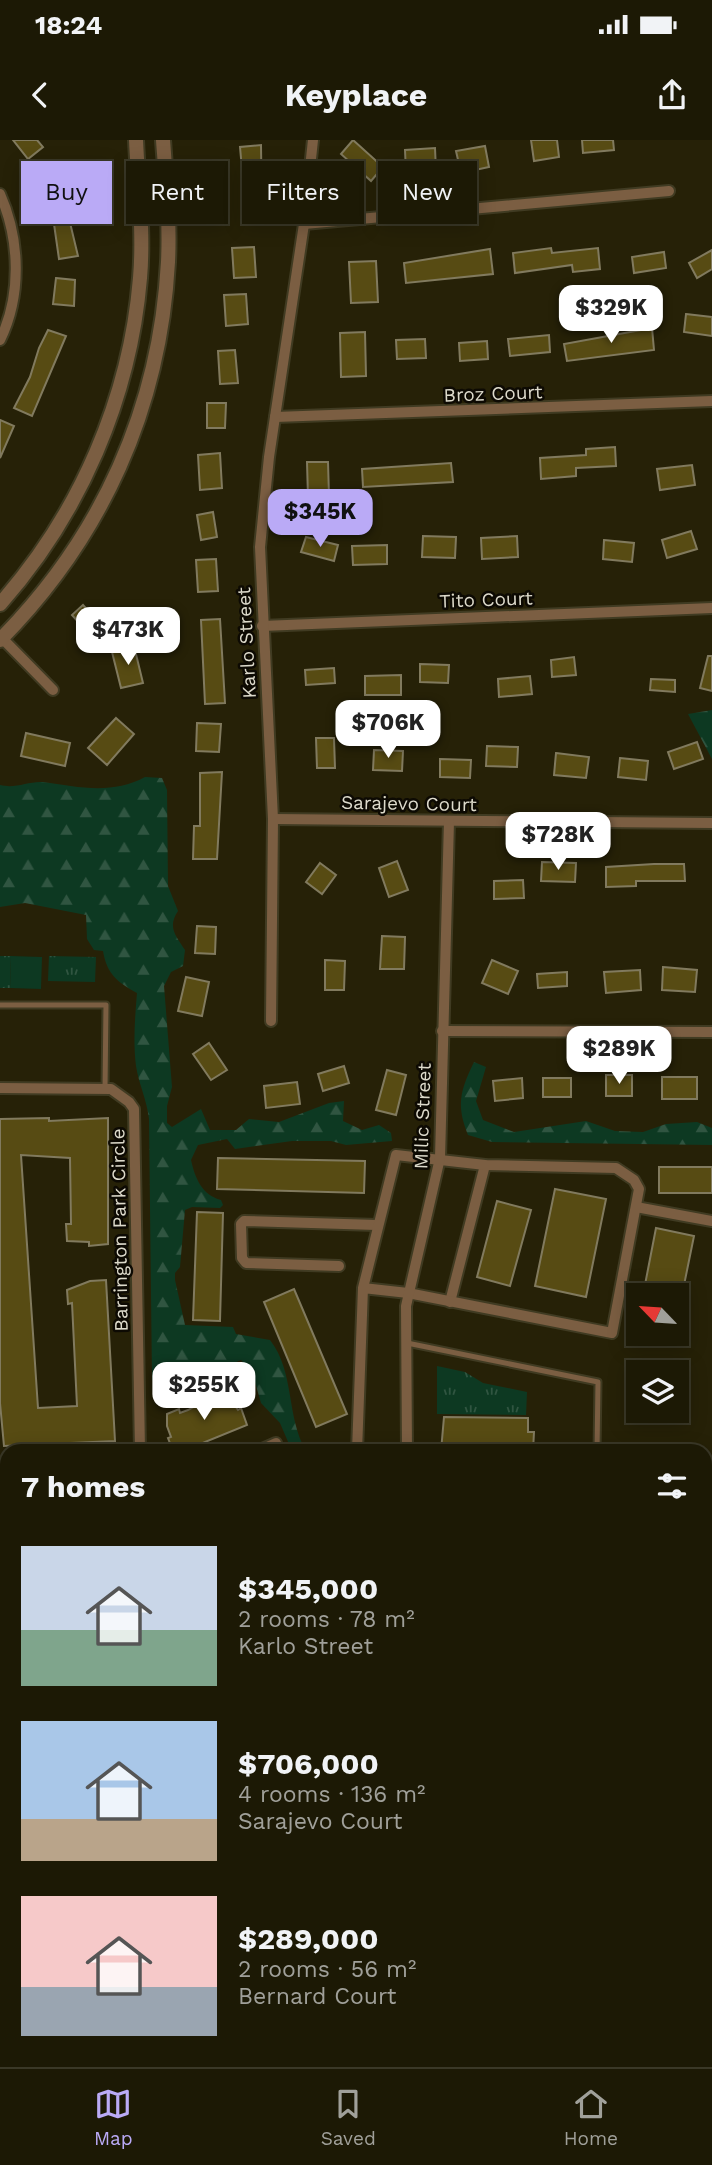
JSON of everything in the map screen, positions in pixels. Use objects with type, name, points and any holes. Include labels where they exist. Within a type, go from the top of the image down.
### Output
[{"type":"street","points":[[0,604],[24,577],[64,518],[94,458],[118,395],[129,350],[140,277],[136,140]]},
{"type":"street","points":[[53,690],[1,638],[34,605],[79,547],[121,466],[137,421],[153,366],[168,263],[163,140]]},
{"type":"street","name":"Karlo Street","points":[[271,1021],[273,819],[260,547],[313,140]]},
{"type":"street","points":[[304,225],[669,191]]},
{"type":"street","points":[[0,194],[13,236],[16,260],[10,312],[0,340]]},
{"type":"street","name":"Broz Court","points":[[275,417],[712,401]]},
{"type":"street","name":"Tito Court","points":[[262,626],[712,608]]},
{"type":"street","name":"Sarajevo Court","points":[[273,819],[712,823]]},
{"type":"street","name":"Milic Street","points":[[407,1444],[404,1342],[408,1293],[440,1158],[449,821]]},
{"type":"street","points":[[442,1031],[712,1032]]},
{"type":"street","points":[[0,1088],[105,1089]]},
{"type":"street","name":"Barrington Park Circle","points":[[105,1089],[121,1094],[129,1102],[135,1118],[140,1444]]},
{"type":"street","points":[[357,1444],[363,1288],[396,1155],[485,1165],[616,1168],[634,1180],[639,1189],[612,1333],[408,1293],[363,1288]]},
{"type":"street","points":[[450,1302],[485,1165]]},
{"type":"street","points":[[636,1207],[712,1221]]},
{"type":"street","points":[[339,1266],[246,1263],[242,1258],[241,1224],[244,1221],[377,1225]]},
{"type":"lane","points":[[0,1005],[106,1004],[105,1089]]},
{"type":"lane","points":[[404,1342],[598,1382],[597,1444]]},
{"type":"green space","points":[[712,710],[712,759],[688,714]]},
{"type":"green space","points":[[145,777],[162,778],[167,790],[168,886],[178,911],[173,922],[174,931],[185,950],[183,966],[171,972],[164,986],[172,1087],[167,1106],[167,1123],[172,1127],[201,1109],[210,1130],[236,1130],[249,1119],[279,1122],[329,1103],[344,1101],[343,1121],[362,1130],[379,1125],[391,1133],[392,1141],[346,1145],[331,1141],[292,1141],[235,1149],[227,1139],[198,1145],[191,1160],[200,1185],[214,1198],[221,1200],[223,1205],[220,1208],[192,1207],[185,1210],[180,1267],[175,1273],[175,1280],[185,1325],[233,1327],[236,1334],[270,1340],[283,1366],[295,1424],[303,1444],[289,1444],[280,1423],[261,1403],[252,1372],[241,1360],[234,1363],[221,1379],[205,1387],[177,1389],[152,1380],[149,1119],[135,1057],[137,993],[114,977],[107,966],[103,951],[94,950],[87,939],[86,915],[25,903],[0,907],[0,785],[43,782],[107,788],[133,783]]},
{"type":"green space","points":[[0,956],[11,956],[10,988],[0,988]]},
{"type":"green space","points":[[11,956],[42,957],[41,989],[10,988]]},
{"type":"green space","points":[[49,956],[96,957],[95,982],[48,981]]},
{"type":"green space","points":[[474,1062],[486,1067],[476,1101],[483,1120],[514,1132],[586,1121],[615,1131],[643,1132],[666,1124],[697,1122],[712,1128],[712,1145],[492,1142],[468,1135],[462,1115],[461,1098]]},
{"type":"green space","points":[[437,1366],[465,1372],[483,1383],[527,1392],[526,1415],[437,1414]]},
{"type":"building","points":[[13,140],[37,140],[43,147],[28,159]]},
{"type":"building","points":[[353,140],[378,162],[378,173],[371,181],[364,175],[364,161],[349,161],[341,154]]},
{"type":"building","points":[[531,140],[557,140],[559,157],[534,161]]},
{"type":"building","points":[[582,140],[613,140],[614,150],[583,153]]},
{"type":"building","points":[[261,145],[261,161],[242,161],[242,170],[240,147]]},
{"type":"building","points":[[485,146],[489,167],[477,170],[477,161],[458,161],[456,151]]},
{"type":"building","points":[[435,148],[436,161],[405,161],[405,150]]},
{"type":"building","points":[[241,192],[242,224],[262,225],[241,225]]},
{"type":"building","points":[[54,224],[70,224],[78,256],[59,259]]},
{"type":"building","points":[[254,247],[256,277],[234,278],[232,248]]},
{"type":"building","points":[[551,248],[552,253],[598,248],[600,269],[573,272],[572,265],[515,273],[513,253]]},
{"type":"building","points":[[490,249],[493,274],[406,283],[404,263]]},
{"type":"building","points":[[712,250],[712,269],[697,278],[689,263]]},
{"type":"building","points":[[664,252],[666,268],[634,273],[632,257]]},
{"type":"building","points":[[376,261],[378,302],[351,303],[349,262]]},
{"type":"building","points":[[56,278],[75,280],[74,306],[53,304]]},
{"type":"building","points":[[246,294],[248,324],[226,326],[224,295]]},
{"type":"building","points":[[686,314],[712,317],[712,336],[684,332]]},
{"type":"building","points":[[652,328],[654,350],[567,361],[564,344]]},
{"type":"building","points":[[48,330],[66,336],[32,416],[14,408],[30,377]]},
{"type":"building","points":[[365,332],[366,376],[341,377],[340,333]]},
{"type":"building","points":[[549,335],[550,352],[510,356],[508,339]]},
{"type":"building","points":[[425,339],[426,358],[397,359],[396,340]]},
{"type":"building","points":[[487,341],[488,359],[460,361],[459,343]]},
{"type":"building","points":[[235,350],[238,383],[220,384],[218,351]]},
{"type":"building","points":[[207,403],[226,403],[225,428],[207,428]]},
{"type":"building","points":[[0,420],[14,426],[0,458]]},
{"type":"building","points":[[615,447],[616,466],[576,468],[576,476],[541,479],[540,458],[586,455],[586,449]]},
{"type":"building","points":[[220,453],[222,488],[200,490],[198,455]]},
{"type":"building","points":[[307,462],[328,462],[329,496],[308,497]]},
{"type":"building","points":[[451,463],[453,482],[363,487],[362,469]]},
{"type":"building","points":[[692,465],[695,485],[660,490],[657,469]]},
{"type":"building","points":[[213,512],[217,537],[201,540],[197,515]]},
{"type":"building","points":[[691,531],[697,549],[667,558],[662,540]]},
{"type":"building","points":[[423,536],[456,537],[455,558],[422,557]]},
{"type":"building","points":[[517,536],[518,557],[482,559],[481,538]]},
{"type":"building","points":[[306,537],[338,545],[334,561],[301,552]]},
{"type":"building","points":[[604,540],[634,543],[632,562],[603,559]]},
{"type":"building","points":[[387,545],[387,564],[353,565],[352,546]]},
{"type":"building","points":[[216,559],[218,591],[198,592],[196,560]]},
{"type":"building","points":[[83,605],[109,634],[98,644],[72,615]]},
{"type":"building","points":[[220,619],[225,703],[205,704],[201,620]]},
{"type":"building","points":[[134,646],[143,683],[121,688],[112,652]]},
{"type":"building","points":[[708,656],[712,656],[712,691],[700,688]]},
{"type":"building","points":[[574,657],[576,675],[552,677],[551,660]]},
{"type":"building","points":[[420,664],[449,665],[448,683],[420,682]]},
{"type":"building","points":[[334,668],[335,683],[306,685],[305,670]]},
{"type":"building","points":[[401,675],[401,695],[365,695],[365,676]]},
{"type":"building","points":[[530,676],[532,694],[499,697],[498,679]]},
{"type":"building","points":[[651,679],[675,680],[675,692],[650,690]]},
{"type":"building","points":[[116,718],[134,734],[107,765],[88,748]]},
{"type":"building","points":[[197,723],[221,724],[219,752],[196,751]]},
{"type":"building","points":[[26,733],[70,743],[65,766],[21,756]]},
{"type":"building","points":[[316,738],[334,738],[335,768],[317,768]]},
{"type":"building","points":[[697,742],[703,759],[674,769],[668,752]]},
{"type":"building","points":[[487,746],[518,747],[517,767],[486,766]]},
{"type":"building","points":[[374,750],[403,751],[402,771],[373,770]]},
{"type":"building","points":[[556,753],[589,757],[586,778],[554,775]]},
{"type":"building","points":[[620,758],[648,761],[646,780],[618,777]]},
{"type":"building","points":[[440,759],[471,760],[470,778],[440,777]]},
{"type":"building","points":[[222,772],[217,859],[193,859],[194,826],[200,826],[200,773]]},
{"type":"building","points":[[397,861],[408,890],[389,897],[379,868]]},
{"type":"building","points":[[542,862],[576,863],[575,882],[541,881]]},
{"type":"building","points":[[320,863],[336,875],[322,894],[306,882]]},
{"type":"building","points":[[684,864],[685,881],[636,881],[636,886],[606,887],[606,867]]},
{"type":"building","points":[[523,880],[524,898],[494,899],[494,881]]},
{"type":"building","points":[[197,926],[216,927],[215,954],[195,953]]},
{"type":"building","points":[[382,936],[405,937],[404,969],[380,969]]},
{"type":"building","points":[[325,960],[345,961],[344,990],[325,990]]},
{"type":"building","points":[[492,960],[518,971],[508,994],[482,983]]},
{"type":"building","points":[[663,967],[697,970],[695,992],[662,990]]},
{"type":"building","points":[[640,970],[641,990],[606,993],[604,972]]},
{"type":"building","points":[[567,972],[567,986],[538,988],[537,974]]},
{"type":"building","points":[[186,977],[209,982],[202,1016],[178,1011]]},
{"type":"building","points":[[209,1043],[227,1070],[211,1080],[193,1054]]},
{"type":"building","points":[[344,1066],[349,1083],[323,1091],[318,1074]]},
{"type":"building","points":[[387,1070],[406,1075],[396,1115],[376,1110]]},
{"type":"building","points":[[606,1075],[632,1075],[632,1096],[606,1096]]},
{"type":"building","points":[[662,1077],[697,1077],[697,1099],[662,1099]]},
{"type":"building","points":[[522,1078],[523,1098],[495,1101],[493,1081]]},
{"type":"building","points":[[543,1078],[571,1078],[571,1097],[543,1097]]},
{"type":"building","points":[[297,1082],[300,1104],[266,1108],[264,1086]]},
{"type":"building","points":[[49,1118],[49,1121],[108,1118],[108,1244],[89,1246],[89,1242],[67,1241],[66,1224],[71,1224],[70,1158],[21,1155],[38,1408],[77,1406],[72,1303],[68,1304],[67,1290],[90,1281],[106,1280],[115,1441],[4,1444],[0,1403],[0,1119]]},
{"type":"building","points":[[218,1158],[365,1161],[364,1193],[217,1189]]},
{"type":"building","points":[[659,1167],[712,1167],[712,1193],[659,1193]]},
{"type":"building","points":[[555,1189],[606,1199],[586,1297],[535,1286]]},
{"type":"building","points":[[497,1201],[531,1210],[510,1286],[477,1277]]},
{"type":"building","points":[[197,1212],[223,1213],[220,1321],[193,1320]]},
{"type":"building","points":[[656,1228],[694,1236],[684,1283],[645,1283]]},
{"type":"building","points":[[294,1289],[347,1414],[316,1427],[264,1302]]},
{"type":"building","points":[[224,1390],[238,1410],[241,1408],[247,1425],[200,1444],[170,1444],[167,1414],[179,1409],[180,1413]]},
{"type":"building","points":[[444,1417],[528,1418],[528,1432],[534,1432],[533,1444],[442,1444]]}]
